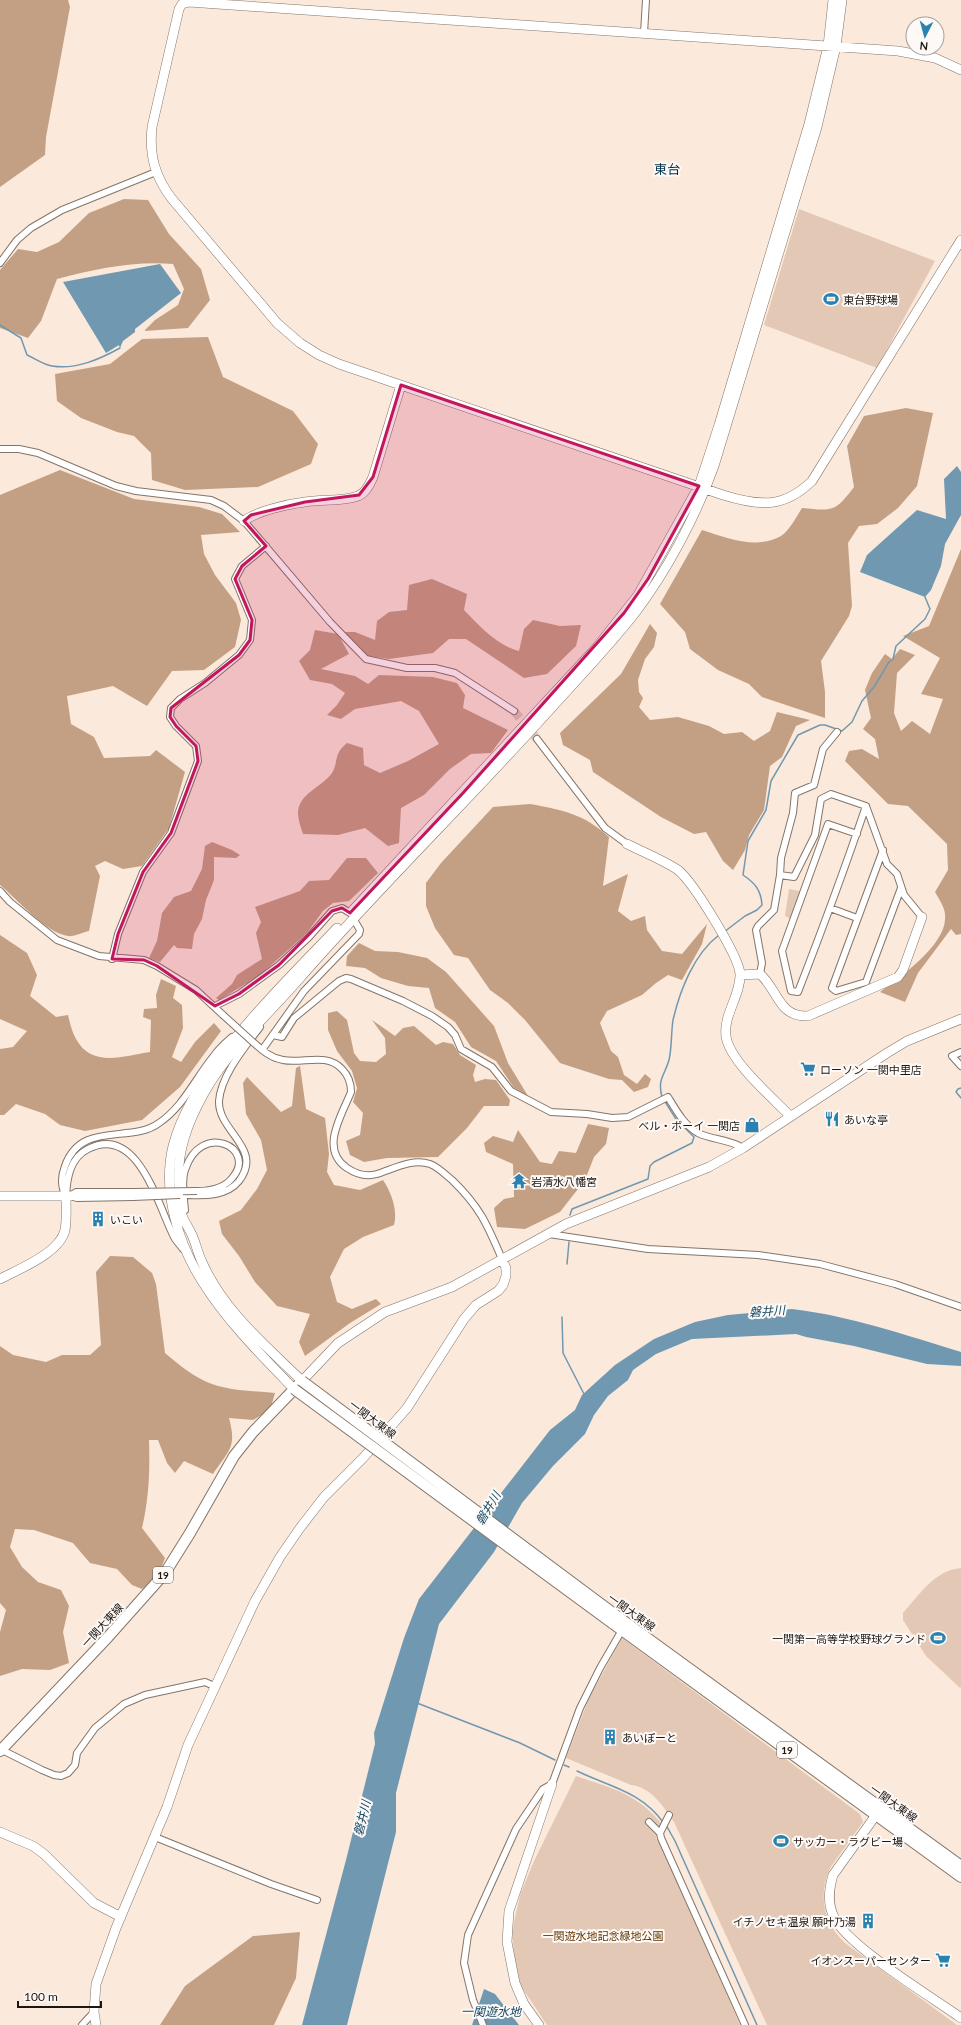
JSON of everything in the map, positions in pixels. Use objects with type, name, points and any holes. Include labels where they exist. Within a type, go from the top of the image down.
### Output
[{"type":"main road","name":"一関大東線","points":[[1,1751],[108,1637],[165,1573],[190,1533],[234,1456],[253,1432],[302,1381],[615,1619],[622,1630],[961,1877]]},
{"type":"main road","name":"一関大東線","points":[[294,1389],[961,1866]]},
{"type":"street","points":[[644,33],[646,0]]},
{"type":"street","points":[[832,46],[833,0]]},
{"type":"street","points":[[68,1196],[62,1188],[64,1169],[72,1152],[81,1144],[97,1136],[144,1129],[159,1124],[189,1091],[213,1057],[537,725],[635,613],[670,558],[702,487],[818,126],[832,46],[842,0]]},
{"type":"street","points":[[961,70],[934,58],[898,50],[181,2],[152,127],[151,149],[156,172],[164,189],[276,323],[308,349],[332,361],[745,502],[765,504],[785,499],[794,495],[808,484],[820,468],[961,240]]},
{"type":"street","points":[[0,263],[17,240],[31,228],[62,210],[156,172]]},
{"type":"street","points":[[244,521],[251,515],[305,502],[344,499],[359,495],[368,488],[373,477],[401,385]]},
{"type":"street","points":[[0,450],[18,449],[38,453],[116,486],[136,491],[210,500],[224,506],[244,521],[330,622],[366,659],[407,668],[435,668],[455,674],[514,711]]},
{"type":"street","points":[[112,959],[118,934],[143,872],[172,833],[198,761],[196,746],[176,726],[170,717],[171,708],[180,699],[205,683],[238,655],[250,640],[252,620],[236,579],[242,566],[266,546]]},
{"type":"street","points":[[760,974],[762,963],[756,930],[774,910],[780,875],[781,858],[793,813],[795,793],[814,785],[823,749],[837,732]]},
{"type":"street","points":[[537,739],[605,828],[626,844],[677,870],[687,878],[700,895],[735,958],[740,975],[737,992],[726,1026],[728,1045],[749,1075],[790,1116]]},
{"type":"street","points":[[740,975],[760,974],[773,987],[781,1004],[787,1011],[796,1015],[808,1016],[898,977],[903,970],[922,917],[904,895],[897,874],[887,864],[866,806],[832,794],[821,799],[815,835],[794,877],[780,875]]},
{"type":"street","points":[[857,834],[828,824],[782,951],[791,991],[798,992],[830,908],[857,834],[866,806]]},
{"type":"street","points":[[883,850],[832,988],[836,991],[866,982],[901,888]]},
{"type":"street","points":[[0,891],[10,902],[58,940],[99,956],[112,959],[144,960],[157,966],[196,990],[262,1050],[275,1058],[285,1061],[319,1059],[329,1061],[339,1066],[348,1075],[351,1084],[351,1092],[333,1135],[332,1143],[338,1160],[342,1165],[359,1174],[368,1175],[376,1174],[406,1164],[430,1164],[445,1174],[468,1195],[482,1214],[506,1268],[504,1285],[498,1291],[476,1305],[464,1319],[408,1408],[363,1458],[324,1498],[286,1547],[255,1601],[214,1686],[188,1745],[167,1807],[121,1916],[96,1984],[94,2012],[96,2025]]},
{"type":"street","points":[[215,1006],[239,994],[279,965],[309,937],[332,911],[342,908],[352,915],[360,930],[359,934],[304,991],[262,1050]]},
{"type":"street","points":[[830,908],[857,918]]},
{"type":"street","points":[[0,1196],[68,1196],[76,1192],[133,1195],[209,1195],[224,1192],[237,1183],[243,1174],[246,1157],[219,1109],[220,1095],[236,1058],[278,1003],[352,915]]},
{"type":"street","points":[[273,1035],[282,1037],[294,1018],[304,1009],[340,981],[346,978],[352,979],[390,995],[432,1016],[448,1027],[461,1049],[492,1067],[511,1091],[551,1112],[587,1114],[612,1118],[628,1117],[668,1097],[690,1128],[699,1133],[736,1144],[743,1148]]},
{"type":"street","points":[[275,994],[226,1050],[199,1089],[180,1124],[173,1146],[170,1184],[174,1214],[190,1257],[201,1280],[229,1318],[294,1389]]},
{"type":"street","points":[[192,1234],[182,1215],[178,1186],[183,1139],[188,1126],[214,1077],[251,1032],[278,1003]]},
{"type":"street","points":[[133,1195],[197,1191],[209,1190],[222,1185],[235,1176],[239,1161],[236,1153],[230,1147],[217,1142],[205,1144],[193,1156],[185,1170],[183,1185],[185,1206],[192,1234],[202,1263],[226,1302],[259,1340],[302,1381],[338,1343],[385,1312],[452,1286],[548,1233],[709,1167],[743,1148],[907,1041],[961,1019]]},
{"type":"street","points":[[961,1052],[952,1056],[961,1066]]},
{"type":"street","points":[[0,1278],[38,1259],[59,1241],[65,1231],[68,1176],[72,1166],[76,1158],[85,1150],[93,1146],[106,1144],[121,1148],[135,1158],[159,1201],[174,1238],[190,1257]]},
{"type":"street","points":[[548,1233],[648,1249],[758,1255],[820,1264],[895,1284],[961,1308]]},
{"type":"street","points":[[539,2025],[524,2004],[515,1983],[507,1942],[509,1911],[552,1784],[580,1708],[600,1668],[622,1630]]},
{"type":"street","points":[[1,1751],[48,1773],[61,1776],[68,1773],[75,1765],[77,1753],[95,1728],[124,1704],[145,1695],[205,1682],[214,1686]]},
{"type":"street","points":[[483,2025],[473,2000],[464,1963],[468,1936],[516,1829],[543,1789],[552,1784]]},
{"type":"street","points":[[660,1832],[670,1815]]},
{"type":"street","points":[[876,1815],[833,1875],[830,1885],[829,1903],[834,1917],[841,1929],[857,1944],[961,2018]]},
{"type":"street","points":[[649,1822],[660,1832],[661,1838],[746,2025]]},
{"type":"street","points":[[0,1832],[33,1846],[44,1854],[94,1903],[121,1916]]},
{"type":"street","points":[[155,1837],[271,1884],[317,1900]]},
{"type":"street","points":[[82,2025],[94,2012]]},
{"type":"highlighted area","points":[[401,385],[699,486],[648,579],[624,613],[463,793],[350,913],[342,908],[332,911],[279,965],[239,994],[215,1006],[157,966],[144,960],[112,959],[118,934],[143,872],[171,833],[198,761],[196,746],[176,726],[170,717],[171,708],[239,655],[250,640],[252,620],[235,579],[242,566],[266,546],[244,521],[251,515],[305,502],[359,495],[373,477]]},
{"type":"green space","points":[[799,209],[935,261],[877,368],[764,325]]},
{"type":"green space","points":[[789,889],[800,891],[791,919],[785,916]]},
{"type":"green space","name":"一関第一高等学校野球グランド","points":[[961,1568],[960,1688],[926,1656],[903,1620],[903,1613],[935,1578],[943,1573]]},
{"type":"green space","points":[[622,1638],[860,1814],[863,1822],[830,1868],[826,1878],[824,1898],[827,1917],[838,1935],[845,1943],[957,2025],[767,2025],[674,1822],[656,1798],[645,1789],[631,1785],[566,1758],[589,1698]]},
{"type":"green space","name":"一関遊水地記念緑地公園","points":[[576,1776],[612,1788],[632,1798],[652,1813],[661,1823],[656,1838],[668,1857],[740,2025],[547,2025],[521,1986],[515,1961],[512,1932],[520,1895],[534,1861]]},
{"type":"shaded area","points":[[0,0],[68,0],[70,7],[46,137],[45,155],[0,187]]},
{"type":"shaded area","points":[[124,199],[148,200],[169,234],[201,269],[210,300],[188,328],[144,331],[155,320],[178,305],[184,289],[173,264],[158,263],[115,267],[57,279],[41,321],[28,338],[0,328],[0,270],[18,249],[37,252],[59,242],[89,213]]},
{"type":"shaded area","points":[[208,337],[223,377],[293,411],[318,444],[311,464],[258,487],[185,490],[152,480],[151,453],[134,436],[117,432],[81,418],[57,401],[55,374],[110,364],[142,339]]},
{"type":"shaded area","points":[[906,408],[933,413],[917,486],[898,508],[877,524],[859,526],[848,543],[852,606],[849,616],[821,661],[825,692],[825,718],[762,697],[749,684],[718,670],[690,649],[685,632],[660,604],[702,530],[742,541],[762,542],[772,540],[784,534],[802,508],[821,510],[832,508],[842,501],[854,487],[847,446],[864,416]]},
{"type":"shaded area","points":[[60,470],[134,499],[199,507],[222,514],[240,532],[201,535],[204,554],[215,575],[236,603],[241,620],[235,647],[204,670],[172,671],[147,706],[113,686],[67,696],[71,724],[94,737],[104,758],[150,756],[156,750],[185,772],[169,828],[142,866],[123,869],[105,861],[95,866],[100,876],[89,931],[70,936],[59,934],[50,929],[32,915],[0,885],[0,495]]},
{"type":"shaded area","points":[[961,549],[961,934],[956,935],[951,929],[918,973],[905,1002],[880,992],[922,958],[939,937],[944,926],[945,912],[935,892],[948,870],[947,844],[908,806],[888,804],[845,761],[849,751],[862,749],[879,759],[875,739],[863,729],[871,718],[865,690],[872,673],[885,654],[892,659],[900,649],[915,655],[897,673],[894,713],[901,731],[912,721],[930,734],[943,699],[921,694],[940,658],[903,636],[929,626]]},
{"type":"shaded area","points":[[432,579],[467,594],[464,610],[496,640],[511,648],[519,651],[524,629],[533,620],[560,626],[581,625],[576,646],[547,674],[524,678],[466,639],[449,639],[433,653],[389,659],[363,655],[341,632],[355,632],[375,640],[377,621],[389,612],[407,610],[409,585]]},
{"type":"shaded area","points":[[650,624],[657,633],[654,647],[645,659],[638,680],[639,692],[643,698],[639,707],[650,720],[678,717],[709,726],[724,734],[742,732],[754,741],[770,731],[777,712],[810,720],[796,726],[782,757],[770,766],[764,810],[749,835],[745,850],[733,870],[723,861],[706,832],[694,834],[661,817],[593,772],[590,760],[563,745],[560,733],[621,674]]},
{"type":"shaded area","points":[[315,630],[338,634],[349,654],[321,669],[355,676],[368,684],[379,675],[433,677],[457,683],[465,695],[463,708],[508,730],[491,753],[471,754],[450,769],[424,795],[401,808],[399,843],[388,846],[365,828],[338,835],[303,834],[298,818],[299,806],[306,796],[332,773],[338,754],[347,743],[363,748],[364,765],[380,773],[408,761],[439,744],[419,711],[401,701],[355,709],[341,719],[327,715],[337,705],[345,693],[332,684],[310,680],[299,661],[310,650]]},
{"type":"shaded area","points":[[530,804],[553,808],[582,818],[600,829],[609,837],[603,886],[628,874],[618,911],[631,921],[645,916],[647,930],[662,951],[682,954],[707,924],[702,944],[682,980],[668,975],[642,995],[607,1011],[600,1023],[611,1051],[618,1057],[624,1075],[637,1084],[645,1074],[651,1079],[648,1087],[634,1092],[622,1080],[609,1079],[560,1063],[525,1020],[508,1003],[490,990],[468,958],[454,955],[435,928],[426,906],[426,883],[441,863],[493,807]]},
{"type":"shaded area","points":[[212,842],[240,855],[236,858],[214,857],[214,880],[206,900],[202,919],[194,934],[192,949],[177,948],[174,945],[160,962],[149,958],[157,941],[162,913],[174,897],[191,891],[202,869],[205,846]]},
{"type":"shaded area","points":[[347,858],[366,858],[378,873],[349,901],[333,903],[323,911],[307,933],[259,976],[219,1000],[216,998],[232,984],[237,975],[262,959],[256,933],[261,922],[255,907],[300,891],[309,881],[329,880]]},
{"type":"shaded area","points":[[0,935],[27,953],[37,975],[30,996],[56,1017],[68,1015],[76,1039],[83,1048],[91,1054],[109,1058],[150,1052],[151,1020],[143,1017],[144,1009],[157,1008],[156,995],[161,979],[176,986],[173,998],[182,1005],[183,1028],[172,1057],[181,1062],[195,1042],[214,1023],[221,1031],[180,1087],[142,1120],[85,1131],[60,1125],[45,1114],[16,1104],[4,1115],[0,1115],[0,1049],[13,1047],[27,1031],[0,1019]]},
{"type":"shaded area","points":[[359,943],[375,951],[398,952],[427,958],[446,972],[494,1026],[508,1063],[528,1096],[514,1088],[496,1061],[471,1047],[455,1022],[435,1008],[429,988],[408,986],[381,978],[365,968],[346,966],[347,956]]},
{"type":"shaded area","points":[[337,1011],[347,1020],[354,1053],[360,1061],[376,1062],[386,1054],[385,1038],[372,1020],[395,1036],[403,1028],[414,1026],[436,1045],[443,1042],[453,1044],[460,1055],[476,1065],[473,1075],[475,1082],[485,1079],[496,1080],[510,1100],[509,1106],[484,1106],[467,1128],[438,1157],[387,1158],[364,1162],[350,1155],[346,1141],[360,1135],[363,1113],[353,1102],[357,1088],[352,1071],[337,1051],[328,1030],[328,1013]]},
{"type":"shaded area","points":[[300,1066],[306,1109],[325,1118],[329,1154],[327,1172],[334,1185],[360,1190],[383,1180],[389,1190],[395,1213],[394,1225],[363,1237],[344,1249],[330,1277],[337,1302],[352,1309],[376,1299],[381,1304],[350,1323],[305,1356],[299,1342],[310,1314],[277,1306],[255,1282],[239,1256],[222,1234],[219,1221],[241,1210],[257,1189],[267,1170],[261,1140],[246,1114],[243,1083],[247,1077],[281,1112],[292,1106],[296,1068]]},
{"type":"shaded area","points":[[588,1124],[609,1128],[606,1144],[594,1157],[585,1180],[560,1212],[525,1229],[497,1227],[494,1208],[504,1199],[514,1197],[513,1164],[486,1152],[484,1143],[493,1136],[513,1142],[518,1130],[540,1162],[552,1164],[559,1151],[576,1153]]},
{"type":"shaded area","points":[[110,1256],[133,1257],[152,1273],[156,1284],[165,1353],[170,1358],[193,1375],[212,1384],[235,1389],[275,1393],[270,1410],[253,1420],[229,1418],[232,1443],[227,1454],[213,1474],[184,1461],[175,1473],[167,1463],[158,1440],[149,1440],[148,1484],[142,1528],[165,1558],[158,1576],[142,1589],[132,1585],[117,1569],[90,1563],[73,1543],[34,1530],[15,1529],[10,1547],[22,1567],[38,1582],[61,1590],[69,1606],[63,1632],[69,1663],[50,1670],[22,1669],[0,1676],[0,1632],[6,1610],[0,1603],[0,1346],[13,1355],[46,1362],[62,1355],[90,1355],[101,1345],[96,1272]]},
{"type":"shaded area","points":[[300,1932],[296,1978],[274,2025],[160,2025],[185,1986],[253,1936]]},
{"type":"water","points":[[160,264],[181,293],[135,329],[135,332],[123,341],[120,348],[119,345],[106,353],[63,282]]},
{"type":"water","points":[[957,466],[961,472],[961,515],[945,544],[941,566],[931,590],[925,597],[860,572],[867,555],[917,510],[946,519],[944,479]]},
{"type":"water","name":"磐井川","points":[[792,1309],[857,1321],[961,1352],[961,1366],[927,1364],[854,1346],[796,1334],[692,1339],[656,1354],[633,1370],[628,1380],[608,1396],[594,1415],[585,1434],[553,1466],[522,1503],[494,1552],[439,1624],[396,1793],[396,1832],[347,2025],[302,2025],[375,1744],[374,1733],[404,1638],[419,1599],[550,1430],[575,1410],[582,1395],[615,1365],[654,1339],[695,1322],[728,1315]]},
{"type":"water","name":"一関遊水地","points":[[484,1989],[495,1994],[519,2025],[472,2025]]},
{"type":"waterway","points":[[0,325],[21,338],[27,355],[42,363],[52,366],[61,367],[88,363],[120,348]]},
{"type":"waterway","points":[[724,932],[762,905],[757,887],[743,875],[748,841],[766,810],[771,781],[798,735],[820,725],[825,725],[842,731],[852,722],[862,701],[874,687],[889,662],[893,659],[896,646],[925,619],[930,609],[925,597]]},
{"type":"waterway","points":[[662,1097],[660,1086],[669,1060],[673,1020],[684,985],[695,962],[702,952],[719,935]]},
{"type":"waterway","points":[[961,1088],[956,1092],[961,1098]]},
{"type":"waterway","points":[[570,1215],[572,1209],[648,1179],[650,1166],[654,1162],[692,1143],[694,1137],[676,1119],[664,1100]]},
{"type":"waterway","points":[[567,1264],[569,1242]]},
{"type":"waterway","points":[[562,1317],[563,1353],[584,1394]]},
{"type":"waterway","points":[[417,1703],[520,1743],[555,1760]]},
{"type":"waterway","points":[[564,1765],[569,1767]]},
{"type":"waterway","points":[[577,1771],[634,1796],[644,1803],[663,1822]]},
{"type":"waterway","points":[[666,1825],[675,1841],[757,2025]]},
{"type":"tunnel","points":[[514,711],[537,739]]},
{"type":"place","name":"東台野球場","points":[[831,299]]},
{"type":"place","name":"ローソン 一関中里店","points":[[808,1069]]},
{"type":"place","name":"あいな亭","points":[[832,1119]]},
{"type":"place","name":"ベル・ボーイ 一関店","points":[[752,1125]]},
{"type":"place","name":"岩清水八幡宮","points":[[519,1181]]},
{"type":"place","name":"いこい","points":[[98,1219]]},
{"type":"place","name":"一関第一高等学校野球グランド","points":[[938,1638]]},
{"type":"place","name":"あいぽーと","points":[[610,1737]]},
{"type":"place","name":"サッカー・ラグビー場","points":[[781,1841]]},
{"type":"place","name":"イチノセキ温泉 願叶乃湯","points":[[868,1921]]},
{"type":"place","name":"イオンスーパーセンター","points":[[943,1960]]},
{"type":"district","name":"東台","points":[[667,169]]}]
